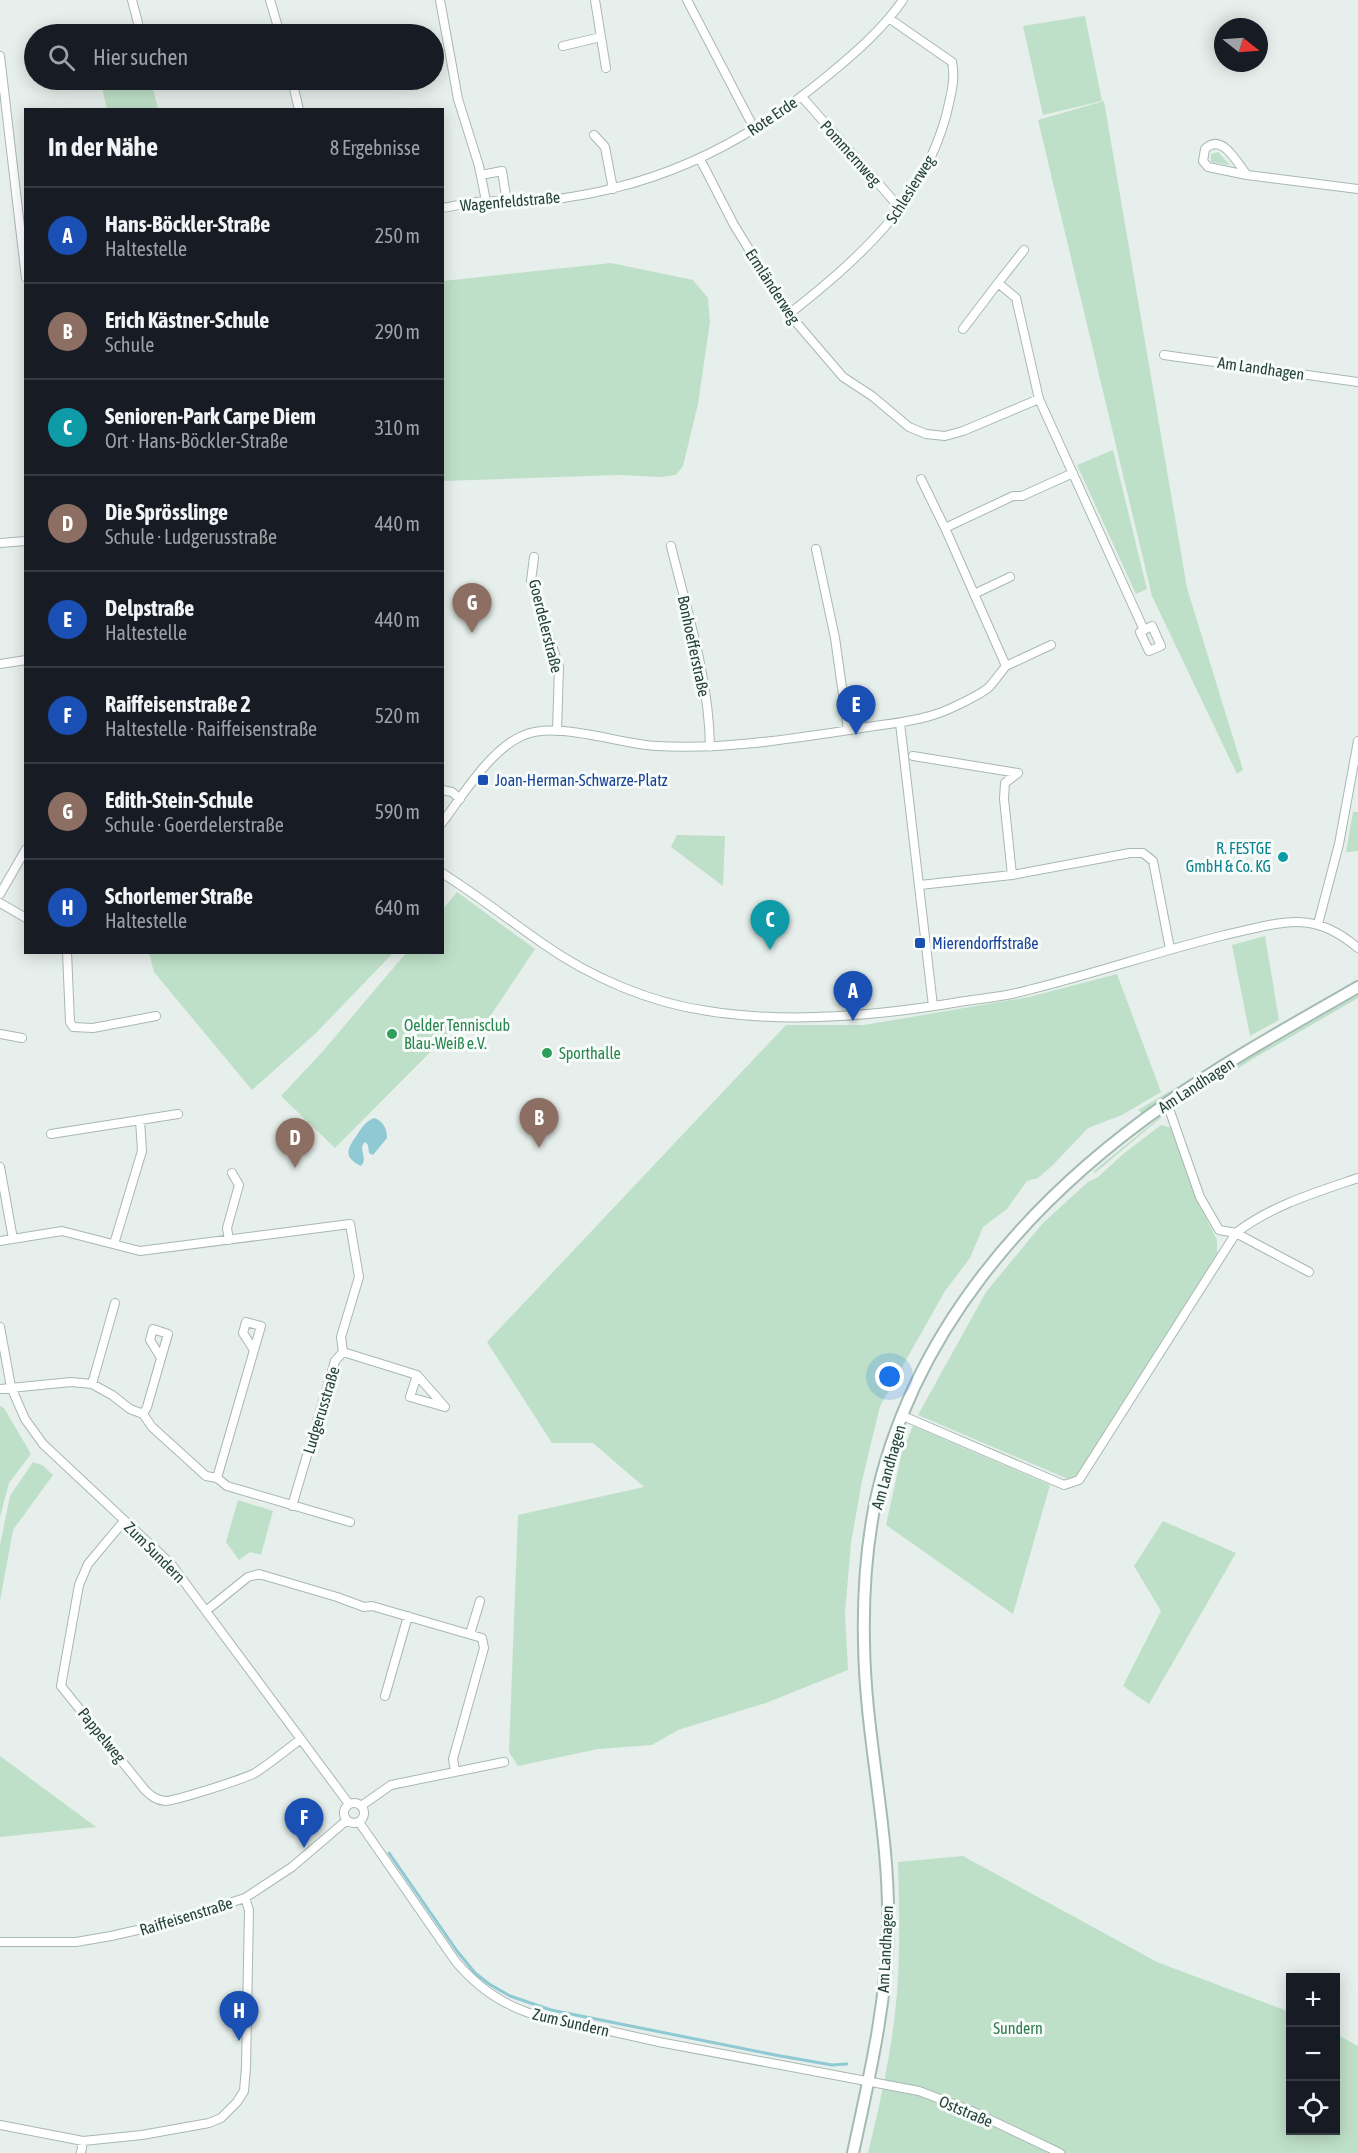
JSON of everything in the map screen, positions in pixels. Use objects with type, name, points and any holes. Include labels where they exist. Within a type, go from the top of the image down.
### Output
[{"type":"street","points":[[132,0],[138,23]]},
{"type":"street","points":[[270,0],[277,24]]},
{"type":"street","points":[[440,0],[458,99],[481,175],[486,201]]},
{"type":"street","points":[[595,0],[606,68]]},
{"type":"street","points":[[687,0],[755,130]]},
{"type":"street","name":"Rote Erde","points":[[613,189],[700,159],[755,130],[802,97],[853,55],[890,19],[903,0]]},
{"type":"street","name":"Schlesierweg","points":[[789,314],[838,275],[880,234],[918,181],[938,139],[951,97],[954,71],[952,62],[890,19]]},
{"type":"street","points":[[563,46],[601,37]]},
{"type":"street","points":[[0,56],[24,249]]},
{"type":"street","points":[[294,90],[299,108]]},
{"type":"street","name":"Pommernweg","points":[[802,97],[900,208]]},
{"type":"street","points":[[594,135],[604,147],[613,189]]},
{"type":"street","points":[[1246,175],[1221,144],[1212,144],[1205,149],[1203,161],[1208,167],[1246,175],[1358,189]]},
{"type":"street","name":"Ermländerweg","points":[[700,159],[734,225],[789,314],[843,377],[872,396],[909,427],[926,434],[945,436],[978,425],[1038,399]]},
{"type":"street","points":[[481,175],[502,171],[507,202]]},
{"type":"street","name":"Wagenfeldstraße","points":[[444,208],[486,201],[534,202],[613,189]]},
{"type":"street","points":[[963,329],[1024,250]]},
{"type":"street","points":[[998,283],[1016,298],[1038,399],[1144,630]]},
{"type":"street","name":"Am Landhagen","points":[[1164,355],[1358,382]]},
{"type":"street","points":[[945,528],[1014,496],[1022,496],[1073,473]]},
{"type":"street","points":[[921,479],[1006,666]]},
{"type":"street","points":[[0,543],[24,541]]},
{"type":"street","name":"Bonhoefferstraße","points":[[671,546],[705,686],[710,747]]},
{"type":"street","points":[[816,549],[835,638],[848,730]]},
{"type":"street","name":"Goerdelerstraße","points":[[534,558],[531,581],[559,667],[557,731]]},
{"type":"street","points":[[974,594],[1010,577]]},
{"type":"street","points":[[444,820],[483,769],[505,747],[520,736],[534,731],[557,731],[654,746],[710,747],[789,739],[900,723],[937,714],[988,688],[1006,666],[1051,645]]},
{"type":"street","points":[[0,664],[24,660]]},
{"type":"street","points":[[900,723],[933,1006]]},
{"type":"street","points":[[1318,924],[1339,844],[1358,741]]},
{"type":"street","points":[[913,756],[1018,773],[1005,783],[1004,799],[1012,874]]},
{"type":"street","points":[[444,790],[452,792],[460,799]]},
{"type":"street","points":[[0,894],[24,852]]},
{"type":"street","points":[[920,885],[1012,874],[1143,852],[1153,861],[1170,949]]},
{"type":"street","points":[[444,874],[543,944],[592,973],[657,999],[707,1011],[746,1016],[847,1014],[933,1006],[1026,991],[1170,949],[1277,923],[1318,924],[1341,935],[1358,948]]},
{"type":"street","points":[[0,903],[24,917]]},
{"type":"street","points":[[67,954],[70,1022],[73,1027],[93,1028],[156,1016]]},
{"type":"street","name":"Am Landhagen","points":[[853,2153],[880,2020],[888,1925],[884,1836],[867,1691],[864,1598],[875,1503],[889,1453],[903,1416],[939,1338],[975,1283],[1031,1216],[1089,1165],[1167,1103],[1224,1066],[1358,987]]},
{"type":"street","points":[[0,1034],[22,1038]]},
{"type":"street","points":[[1167,1103],[1200,1197],[1219,1230],[1236,1233],[1309,1272]]},
{"type":"street","points":[[51,1134],[178,1114]]},
{"type":"street","points":[[114,1244],[142,1151],[140,1120]]},
{"type":"street","points":[[0,1167],[13,1239]]},
{"type":"street","points":[[229,1240],[227,1228],[239,1185],[232,1173]]},
{"type":"street","points":[[903,1416],[1064,1485],[1079,1480],[1236,1233],[1251,1220],[1314,1193],[1358,1178]]},
{"type":"street","name":"Ludgerusstraße","points":[[0,1241],[62,1231],[140,1251],[350,1224],[359,1277],[341,1337],[343,1352],[335,1361],[292,1506]]},
{"type":"street","points":[[92,1384],[115,1303]]},
{"type":"street","name":"Zum Sundern","points":[[0,1327],[11,1387],[25,1419],[43,1444],[171,1564],[349,1804]]},
{"type":"street","points":[[217,1479],[254,1350]]},
{"type":"street","points":[[343,1352],[417,1374],[445,1407],[410,1397],[417,1374]]},
{"type":"street","points":[[143,1414],[160,1358]]},
{"type":"street","points":[[0,1389],[71,1382],[92,1384],[112,1395],[130,1409],[143,1414],[152,1427],[206,1476],[217,1479],[227,1486],[350,1522]]},
{"type":"street","name":"Pappelweg","points":[[124,1521],[88,1564],[79,1585],[61,1686],[145,1790],[153,1798],[163,1801],[171,1801],[203,1791],[254,1773],[301,1739]]},
{"type":"street","points":[[207,1610],[248,1577],[259,1574],[364,1607],[372,1606],[482,1638],[484,1648],[453,1759],[455,1771]]},
{"type":"street","points":[[470,1634],[480,1600]]},
{"type":"street","points":[[385,1696],[408,1616]]},
{"type":"street","points":[[362,1806],[391,1785],[504,1762]]},
{"type":"street","points":[[353,1803],[362,1806],[364,1817],[359,1822],[350,1823],[344,1815],[345,1809],[353,1803]]},
{"type":"street","name":"Raiffeisenstraße","points":[[0,1942],[76,1942],[111,1936],[164,1924],[245,1898],[292,1867],[347,1820]]},
{"type":"street","name":"Zum Sundern","points":[[359,1822],[456,1962],[472,1981],[511,2007],[659,2042],[868,2082]]},
{"type":"street","points":[[0,2125],[83,2141],[142,2135],[208,2123],[221,2118],[237,2102],[244,2091],[249,1910],[245,1898]]},
{"type":"street","name":"Oststraße","points":[[868,2082],[919,2091],[974,2112],[1060,2153]]},
{"type":"street","points":[[81,2153],[83,2141]]},
{"type":"green space","points":[[1085,16],[1102,101],[1043,115],[1023,26]]},
{"type":"green space","points":[[102,90],[153,90],[158,108],[107,108]]},
{"type":"green space","points":[[1104,101],[1187,588],[1243,770],[1237,774],[1152,596],[1038,120]]},
{"type":"green space","points":[[1218,152],[1230,165],[1211,162],[1211,154]]},
{"type":"green space","points":[[611,263],[693,280],[708,298],[710,322],[698,404],[683,466],[676,475],[444,481],[444,281]]},
{"type":"green space","points":[[1113,450],[1147,589],[1136,594],[1077,465]]},
{"type":"green space","points":[[1353,812],[1358,812],[1358,851],[1346,852]]},
{"type":"green space","points":[[677,835],[725,836],[723,886],[671,847]]},
{"type":"green space","name":"Oelder Tennisclub Blau-Weiß e.V.","points":[[457,892],[535,949],[489,1018],[464,1018],[335,1148],[281,1096],[323,1051],[405,954],[444,954],[444,908]]},
{"type":"green space","points":[[1265,936],[1279,1020],[1250,1036],[1232,945]]},
{"type":"green space","points":[[150,954],[392,954],[315,1034],[252,1090],[154,972]]},
{"type":"green space","points":[[1117,974],[1161,1092],[1122,1115],[1088,1128],[1052,1166],[1038,1178],[1027,1181],[1007,1209],[983,1227],[970,1258],[945,1291],[880,1406],[862,1481],[851,1543],[845,1613],[848,1670],[766,1703],[678,1730],[652,1745],[598,1749],[518,1766],[509,1752],[518,1515],[644,1487],[593,1443],[552,1443],[487,1342],[786,1025],[864,1025],[1029,997]]},
{"type":"green space","points":[[1355,984],[1144,1115],[1138,1110]]},
{"type":"green space","points":[[1358,995],[1358,998],[1176,1107],[1184,1099],[1237,1065]]},
{"type":"green space","points":[[1163,1116],[1095,1173],[1094,1171]]},
{"type":"green space","points":[[1161,1125],[1172,1128],[1196,1198],[1217,1240],[1217,1254],[1077,1475],[1068,1479],[918,1415],[986,1292],[1043,1223],[1088,1182],[1097,1178],[1123,1154]]},
{"type":"green space","points":[[0,1406],[4,1408],[31,1454],[9,1483],[0,1517]]},
{"type":"green space","points":[[913,1426],[1050,1485],[1013,1614],[886,1525],[902,1452]]},
{"type":"green space","points":[[33,1462],[42,1465],[53,1475],[13,1530],[0,1601],[0,1545],[10,1496]]},
{"type":"green space","points":[[238,1500],[273,1511],[261,1555],[250,1552],[239,1560],[226,1542]]},
{"type":"green space","points":[[1163,1521],[1236,1553],[1149,1704],[1123,1686],[1161,1611],[1134,1566]]},
{"type":"green space","points":[[0,1756],[96,1827],[0,1837]]},
{"type":"green space","name":"Sundern","points":[[963,1856],[1157,1962],[1286,2010],[1286,2135],[1340,2135],[1340,2036],[1358,2046],[1358,2153],[868,2153],[887,2066],[894,2021],[899,1948],[898,1862]]},
{"type":"water","points":[[374,1118],[384,1125],[387,1138],[373,1155],[369,1153],[365,1142],[362,1148],[364,1160],[361,1166],[351,1159],[348,1152],[362,1127]]},
{"type":"waterway","points":[[389,1853],[457,1951],[475,1973],[510,1996],[551,2010],[775,2055],[832,2065],[847,2064]]},
{"type":"place","name":"Edith-Stein-Schule","points":[[472,633]]},
{"type":"place","name":"Delpstraße","points":[[856,735]]},
{"type":"place","name":"Joan-Herman-Schwarze-Platz","points":[[483,780]]},
{"type":"place","name":"R. FESTGE GmbH & Co. KG","points":[[1283,857]]},
{"type":"place","name":"Mierendorffstraße","points":[[920,943]]},
{"type":"place","name":"Senioren-Park Carpe Diem","points":[[770,950]]},
{"type":"place","name":"Hans-Böckler-Straße","points":[[853,1021]]},
{"type":"place","name":"Oelder Tennisclub Blau-Weiß e.V.","points":[[392,1034]]},
{"type":"place","name":"Sporthalle","points":[[547,1053]]},
{"type":"place","name":"Erich Kästner-Schule","points":[[539,1148]]},
{"type":"place","name":"Die Sprösslinge","points":[[295,1168]]},
{"type":"place","name":"Raiffeisenstraße 2","points":[[304,1848]]},
{"type":"place","name":"Schorlemer Straße","points":[[239,2041]]}]
